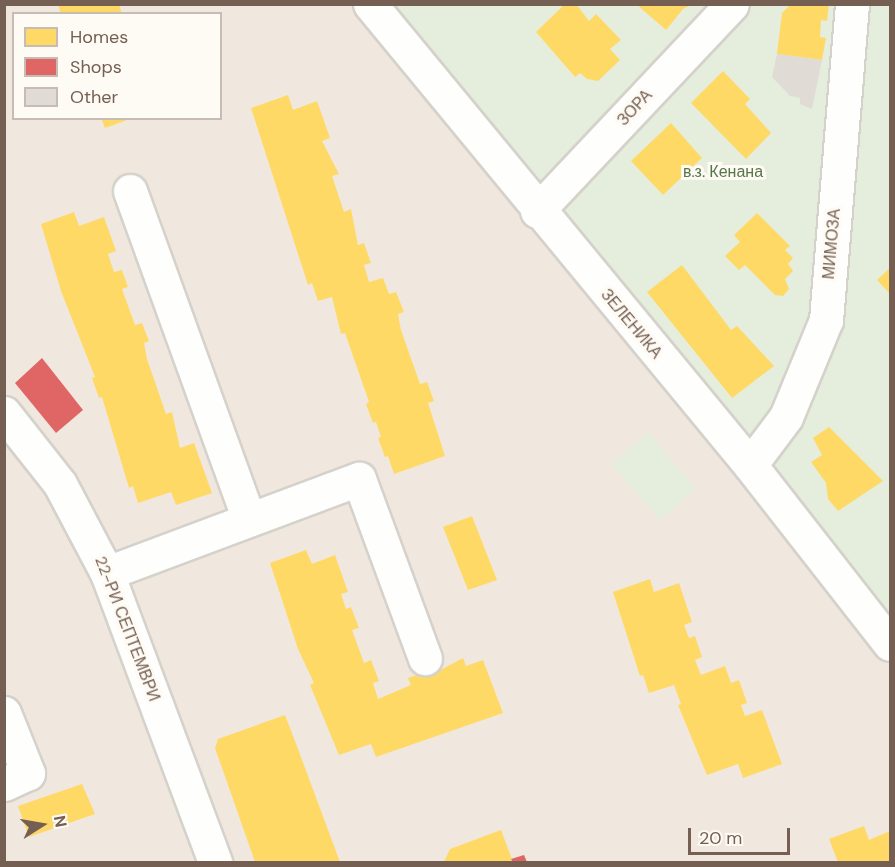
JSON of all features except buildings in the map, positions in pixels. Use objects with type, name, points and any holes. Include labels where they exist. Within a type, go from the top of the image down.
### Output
[{"type":"street","name":"ЗЕЛЕНИКА","points":[[370,4],[537,211],[750,465],[891,644]]},
{"type":"street","name":"ЗОРА","points":[[537,211],[732,4]]},
{"type":"street","name":"МИМОЗА","points":[[750,465],[786,417],[826,320],[852,4]]},
{"type":"street","points":[[130,191],[249,519]]},
{"type":"street","name":"22-РИ СЕПТЕМВРИ","points":[[4,413],[60,484],[107,573],[215,862]]},
{"type":"street","points":[[107,573],[359,479],[425,658]]},
{"type":"street","points":[[4,713],[28,772],[4,784]]},
{"type":"shaded area","points":[[5,5],[370,5],[890,646],[890,862],[5,862]]},
{"type":"green space","name":"в.з. Кенана","points":[[370,5],[890,5],[890,646]]},
{"type":"green space","points":[[648,432],[696,489],[659,520],[611,464]]}]
